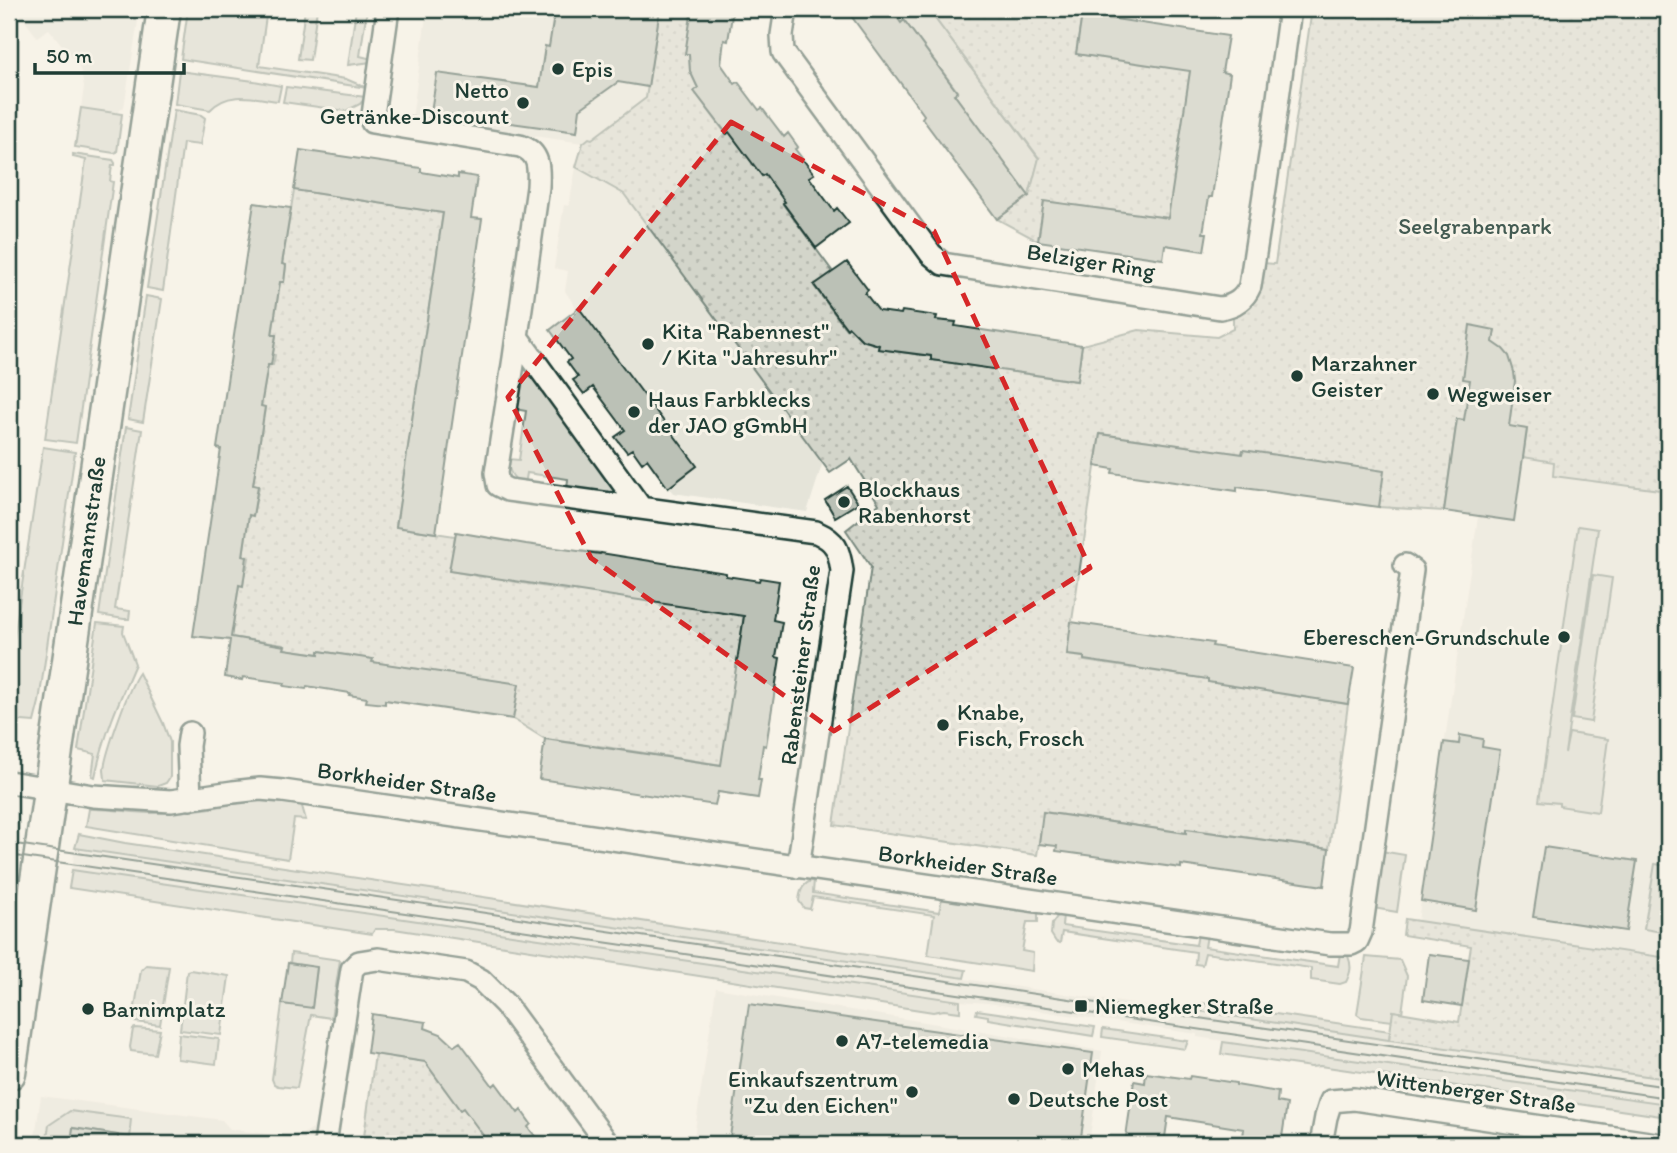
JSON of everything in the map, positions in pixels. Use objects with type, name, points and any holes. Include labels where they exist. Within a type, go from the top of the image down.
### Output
[{"type":"main road","name":"Havemannstraße","points":[[9,1073],[164,9]]},
{"type":"street","name":"Rabensteiner Straße","points":[[388,9],[372,121],[520,146],[530,150],[537,161],[538,187],[496,474],[498,485],[508,490],[816,532],[828,537],[840,555],[842,571],[798,867]]},
{"type":"street","name":"Belziger Ring","points":[[786,9],[782,35],[783,52],[931,254],[943,264],[1220,308],[1230,307],[1239,301],[1250,286],[1290,9]]},
{"type":"street","points":[[517,337],[641,508]]},
{"type":"street","name":"Borkheider Straße","points":[[190,799],[260,789],[283,791],[1330,944],[1351,944],[1357,941],[1361,932],[1412,570],[1405,565]]},
{"type":"street","points":[[9,782],[93,796],[171,802],[190,799],[190,733]]},
{"type":"street","points":[[324,1144],[352,969],[359,962],[378,959],[466,972],[481,980],[505,1004],[608,1144]]},
{"type":"street","name":"Wittenberger Straße","points":[[1321,1144],[1325,1117],[1331,1101],[1354,1099],[1656,1144]]},
{"type":"highlighted area","points":[[731,122],[934,231],[1090,568],[834,731],[591,558],[508,397]]},
{"type":"shaded area","points":[[16,9],[140,9],[124,107],[117,113],[81,108],[84,87],[78,65],[49,29],[37,37]]},
{"type":"shaded area","points":[[427,9],[676,9],[668,82],[583,143],[412,119]]},
{"type":"shaded area","name":"Kita \"Rabennest\" / Kita \"Jahresuhr\"","points":[[576,167],[624,194],[823,462],[807,512],[673,493],[647,459],[642,463],[632,449],[627,452],[615,437],[624,429],[593,388],[584,394],[573,380],[577,376],[567,362],[571,359],[550,330],[577,309],[565,291],[568,271],[554,268],[564,205],[569,206]]},
{"type":"shaded area","name":"Ebereschen-Grundschule","points":[[1457,419],[1527,429],[1554,462],[1553,476],[1668,491],[1668,958],[1418,921],[1478,517],[1444,511]]},
{"type":"shaded area","points":[[75,848],[1174,1010],[1198,1011],[1668,1079],[1668,1104],[1353,1060],[988,1003],[72,870]]},
{"type":"shaded area","name":"Einkaufszentrum \"Zu den Eichen\"","points":[[716,988],[1102,1051],[1089,1144],[693,1144]]},
{"type":"shaded area","points":[[41,1096],[222,1120],[230,1129],[296,1138],[313,1128],[317,1120],[314,1144],[34,1144]]},
{"type":"green space","points":[[188,9],[267,9],[259,66],[346,79],[367,88],[181,59]]},
{"type":"green space","points":[[305,9],[317,9],[310,60],[298,59]]},
{"type":"green space","points":[[356,9],[367,9],[360,56],[372,59],[371,62],[348,65]]},
{"type":"green space","name":"Seelgrabenpark","points":[[660,9],[692,9],[686,54],[689,54],[690,71],[698,88],[694,91],[726,134],[729,132],[762,176],[765,174],[785,202],[783,204],[833,272],[814,286],[846,329],[849,327],[862,340],[879,345],[878,349],[931,356],[931,360],[1076,381],[1082,345],[1139,330],[1217,337],[1233,329],[1233,317],[1252,303],[1263,263],[1275,264],[1312,9],[1668,9],[1668,491],[1553,476],[1554,462],[1523,457],[1527,429],[1457,419],[1444,511],[1379,507],[1383,471],[1243,450],[1242,454],[1100,434],[1067,654],[1084,657],[1084,661],[1208,679],[1208,682],[1348,704],[1329,849],[1187,829],[1185,833],[1044,812],[1037,855],[834,825],[871,567],[846,530],[879,504],[851,459],[830,473],[624,194],[576,167],[583,143],[646,98]]},
{"type":"green space","points":[[891,9],[928,9],[1039,159],[1029,196],[954,94],[957,91],[904,20],[901,23]]},
{"type":"green space","points":[[928,9],[1083,9],[1076,54],[1164,67],[1191,68],[1169,218],[1044,201],[1038,241],[997,219],[1029,196],[1039,158]]},
{"type":"green space","points":[[179,71],[281,86],[278,101],[251,97],[233,98],[210,110],[175,104]]},
{"type":"green space","points":[[286,87],[366,97],[360,104],[346,111],[283,102]]},
{"type":"green space","points":[[81,108],[122,114],[117,152],[75,147]]},
{"type":"green space","points":[[174,110],[205,118],[200,145],[183,143],[163,291],[147,288]]},
{"type":"green space","points":[[73,154],[113,160],[115,163],[112,165],[110,181],[113,182],[76,443],[45,439],[86,160],[73,157]]},
{"type":"green space","points":[[294,190],[443,213],[396,527],[455,536],[450,571],[484,577],[485,573],[504,576],[504,580],[572,591],[579,551],[601,553],[595,592],[744,616],[722,765],[598,746],[597,750],[581,744],[545,739],[513,719],[518,685],[320,651],[319,654],[284,649],[284,645],[231,637],[239,585],[243,585],[249,558],[243,556],[249,515],[253,515],[259,487],[253,485],[265,408],[261,406],[268,365],[273,365],[275,355],[276,336],[272,335],[280,282],[284,282],[286,266],[282,264]]},
{"type":"green space","points":[[146,296],[162,299],[143,422],[128,419]]},
{"type":"green space","points":[[529,369],[623,496],[567,491],[568,479],[527,473],[525,485],[512,475],[508,459],[519,460],[526,411],[515,409],[519,372]]},
{"type":"green space","points":[[126,427],[142,430],[115,609],[130,611],[129,619],[99,615]]},
{"type":"green space","points":[[43,447],[75,452],[34,722],[9,720],[9,637],[14,638]]},
{"type":"green space","points":[[1578,526],[1598,529],[1565,753],[1569,733],[1608,739],[1598,812],[1539,801]]},
{"type":"green space","points":[[1593,575],[1612,578],[1591,722],[1572,719]]},
{"type":"green space","points":[[97,623],[124,626],[123,632],[135,664],[107,734],[95,777],[92,776],[95,754],[78,750]]},
{"type":"green space","points":[[139,673],[170,742],[170,777],[166,783],[158,786],[105,780],[104,769],[113,735]]},
{"type":"green space","points":[[262,799],[301,803],[306,820],[294,819],[288,859],[86,826],[89,809],[168,813]]},
{"type":"green space","points":[[79,834],[966,970],[964,978],[75,848]]},
{"type":"green space","points":[[1381,851],[1405,855],[1397,912],[1373,908]]},
{"type":"green space","points":[[1655,864],[1668,866],[1668,933],[1644,929]]},
{"type":"green space","points":[[72,870],[960,1001],[960,1012],[933,1012],[394,929],[375,929],[372,934],[69,888]]},
{"type":"green space","points":[[814,880],[813,893],[939,912],[942,898],[1038,911],[1038,922],[1027,922],[1022,951],[1033,953],[1032,971],[928,955],[934,915],[813,897],[810,909],[804,908],[799,901],[801,890]]},
{"type":"green space","points":[[1058,915],[1063,915],[1062,926],[1196,945],[1198,934],[1207,935],[1205,947],[1338,966],[1340,954],[1348,956],[1350,972],[1346,982],[1340,984],[1311,980],[1311,968],[1205,953],[1202,965],[1195,964],[1196,952],[1062,932],[1060,943],[1056,942],[1051,934],[1052,924]]},
{"type":"green space","points":[[1405,919],[1668,958],[1668,1079],[1389,1040],[1393,1011],[1459,1022],[1471,946],[1403,935]]},
{"type":"green space","points":[[291,953],[340,960],[331,1018],[311,1015],[297,1088],[278,1086],[272,1079],[282,1004],[312,1007],[317,968],[290,963]]},
{"type":"green space","points":[[1366,957],[1400,960],[1407,976],[1402,1013],[1394,1011],[1392,1021],[1361,1017],[1357,1014]]},
{"type":"green space","points":[[146,965],[169,967],[160,1025],[135,1022],[133,1019],[141,970]]},
{"type":"green space","points":[[187,971],[229,976],[221,1035],[180,1030]]},
{"type":"green space","points":[[1201,1003],[1390,1031],[1389,1040],[1198,1011]]},
{"type":"green space","points":[[977,1010],[1095,1027],[1093,1036],[988,1019],[988,1016],[976,1014]]},
{"type":"green space","points":[[135,1028],[160,1030],[155,1054],[131,1051]]},
{"type":"green space","points":[[1103,1029],[1188,1041],[1185,1049],[1102,1037]]},
{"type":"green space","points":[[179,1034],[219,1039],[216,1064],[177,1059]]},
{"type":"green space","points":[[1223,1042],[1668,1104],[1668,1117],[1221,1054]]},
{"type":"green space","points":[[375,1054],[419,1061],[426,1059],[428,1066],[460,1110],[463,1108],[485,1137],[488,1136],[494,1144],[363,1144]]},
{"type":"green space","points":[[70,1111],[131,1119],[130,1137],[73,1128],[71,1144],[46,1144],[49,1125]]},
{"type":"building","points":[[555,9],[660,9],[648,87],[618,82],[580,109],[577,132],[431,112],[437,73],[539,87],[545,46],[549,47]]},
{"type":"building","points":[[692,9],[733,9],[728,41],[724,40],[721,64],[735,84],[738,82],[784,137],[788,133],[798,147],[795,149],[814,174],[809,177],[834,211],[837,208],[849,223],[816,248],[765,174],[762,176],[694,91],[698,88],[690,71],[689,54],[685,54]]},
{"type":"building","points":[[846,9],[891,9],[901,23],[904,20],[1029,196],[997,219]]},
{"type":"building","points":[[1082,14],[1228,36],[1222,72],[1230,74],[1212,197],[1209,197],[1203,233],[1207,233],[1204,251],[1165,245],[1163,259],[1038,241],[1044,201],[1168,218],[1190,71],[1076,54]]},
{"type":"building","points":[[300,150],[421,168],[421,172],[458,178],[458,174],[477,177],[471,218],[482,219],[436,533],[396,527],[443,213],[294,190]]},
{"type":"building","points":[[254,203],[291,208],[282,264],[286,265],[284,282],[280,282],[272,335],[276,335],[261,406],[265,407],[253,485],[258,486],[253,516],[249,515],[243,556],[247,557],[243,586],[239,585],[231,637],[285,646],[284,649],[373,659],[372,662],[519,684],[513,719],[385,700],[385,704],[366,702],[367,698],[349,695],[350,693],[307,686],[306,689],[284,686],[285,683],[243,677],[242,680],[225,677],[230,640],[193,636],[221,449],[217,448]]},
{"type":"building","points":[[847,262],[868,290],[865,293],[879,311],[937,316],[936,320],[956,322],[955,326],[1082,345],[1077,381],[931,360],[931,356],[878,349],[879,345],[862,340],[849,327],[847,329],[814,285]]},
{"type":"building","name":"Haus Farbklecks der JAO gGmbH","points":[[579,308],[697,466],[668,488],[647,459],[642,463],[632,449],[627,452],[615,437],[625,430],[593,387],[584,394],[573,380],[578,377],[567,362],[571,359],[550,330]]},
{"type":"building","points":[[1470,325],[1495,330],[1493,342],[1509,356],[1514,372],[1509,426],[1527,429],[1514,521],[1444,511],[1457,419],[1464,420],[1470,380],[1463,379]]},
{"type":"building","points":[[1100,434],[1242,454],[1243,450],[1384,471],[1379,507],[1112,473],[1113,469],[1095,466]]},
{"type":"building","points":[[847,486],[858,503],[835,517],[825,500]]},
{"type":"building","points":[[456,532],[726,573],[726,576],[779,581],[773,620],[782,622],[776,657],[780,658],[766,746],[763,745],[758,798],[718,792],[715,805],[539,779],[545,739],[721,765],[744,616],[449,571]]},
{"type":"building","points":[[1071,622],[1354,668],[1348,704],[1208,682],[1208,679],[1067,655]]},
{"type":"building","points":[[1460,735],[1483,739],[1482,747],[1500,750],[1476,910],[1421,901],[1444,742],[1459,744]]},
{"type":"building","points":[[1043,812],[1186,833],[1186,829],[1329,849],[1324,886],[1181,865],[1181,868],[1056,851],[1057,846],[1039,844]]},
{"type":"building","points":[[1544,847],[1637,861],[1626,931],[1533,917]]},
{"type":"building","points":[[1429,954],[1469,959],[1462,1006],[1423,1000]]},
{"type":"building","points":[[288,963],[317,967],[312,1008],[282,1004]]},
{"type":"building","name":"Einkaufszentrum \"Zu den Eichen\"","points":[[749,1004],[1093,1053],[1080,1144],[729,1144]]},
{"type":"building","points":[[372,1014],[426,1022],[425,1028],[441,1034],[454,1046],[460,1042],[493,1086],[496,1083],[518,1113],[521,1110],[531,1124],[528,1127],[541,1144],[494,1144],[488,1136],[485,1138],[463,1108],[460,1110],[425,1062],[367,1053]]},
{"type":"building","points":[[1146,1073],[1189,1079],[1190,1076],[1278,1092],[1277,1102],[1287,1104],[1281,1144],[1242,1144],[1244,1129],[1168,1117],[1164,1144],[1125,1144],[1134,1081],[1145,1083]]},
{"type":"building","points":[[73,1128],[118,1135],[118,1144],[71,1144]]},
{"type":"tram line","points":[[9,843],[1668,1087]]},
{"type":"tram line","points":[[9,855],[1668,1098]]},
{"type":"place","name":"Epis","points":[[558,69]]},
{"type":"place","name":"Netto Getränke-Discount","points":[[523,103]]},
{"type":"place","name":"Kita \"Rabennest\" / Kita \"Jahresuhr\"","points":[[648,344]]},
{"type":"place","name":"Marzahner Geister","points":[[1297,376]]},
{"type":"place","name":"Wegweiser","points":[[1433,394]]},
{"type":"place","name":"Haus Farbklecks der JAO gGmbH","points":[[634,412]]},
{"type":"place","name":"Blockhaus Rabenhorst","points":[[844,502]]},
{"type":"place","name":"Ebereschen-Grundschule","points":[[1564,637]]},
{"type":"place","name":"Knabe, Fisch, Frosch","points":[[943,725]]},
{"type":"place","name":"Niemegker Straße","points":[[1081,1006]]},
{"type":"place","name":"Barnimplatz","points":[[88,1009]]},
{"type":"place","name":"A7-telemedia","points":[[842,1041]]},
{"type":"place","name":"Mehas","points":[[1068,1069]]},
{"type":"place","name":"Einkaufszentrum \"Zu den Eichen\"","points":[[912,1092]]},
{"type":"place","name":"Deutsche Post","points":[[1014,1099]]}]
